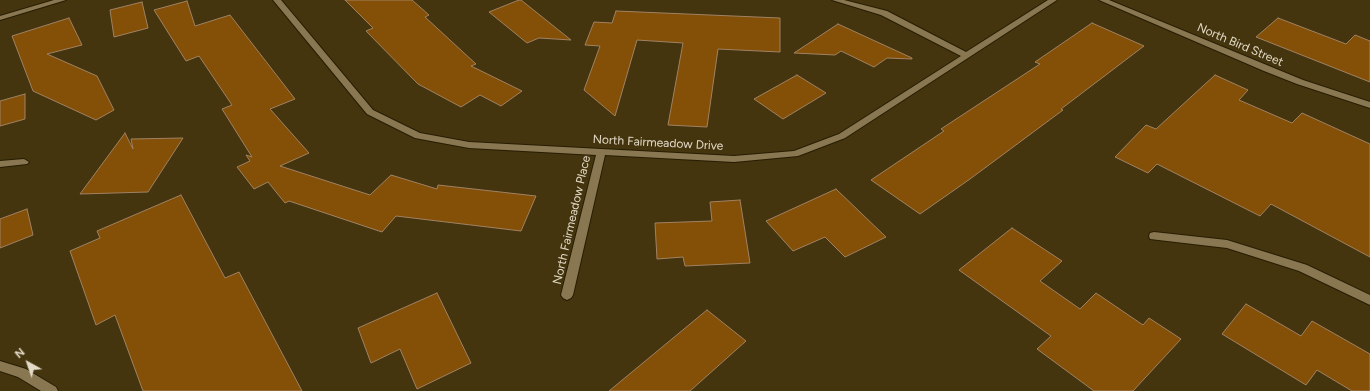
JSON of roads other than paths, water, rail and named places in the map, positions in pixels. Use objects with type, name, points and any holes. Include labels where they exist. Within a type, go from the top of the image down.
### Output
[{"type":"street","points":[[0,18],[62,0]]},
{"type":"street","name":"North Fairmeadow Drive","points":[[277,0],[370,112],[418,136],[468,145],[734,159],[795,154],[842,136],[1053,0]]},
{"type":"street","points":[[836,0],[884,13],[967,56]]},
{"type":"street","name":"North Bird Street","points":[[1103,0],[1300,82],[1370,105]]},
{"type":"street","name":"North Fairmeadow Place","points":[[567,295],[601,152]]},
{"type":"street","points":[[0,164],[24,162]]},
{"type":"street","points":[[1154,236],[1227,244],[1303,268],[1370,300]]},
{"type":"street","points":[[0,366],[22,373],[52,391]]}]
